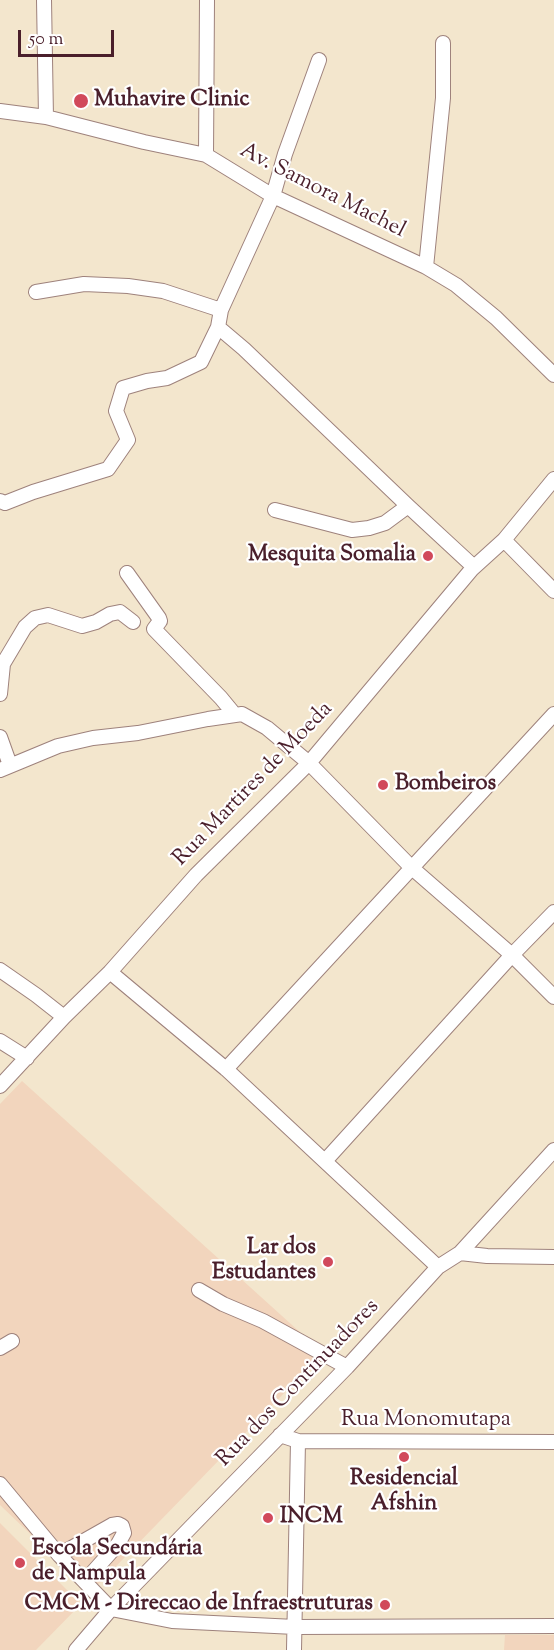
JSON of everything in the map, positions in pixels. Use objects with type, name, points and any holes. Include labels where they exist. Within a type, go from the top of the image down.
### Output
[{"type":"street","points":[[44,0],[46,117]]},
{"type":"street","points":[[206,155],[207,0]]},
{"type":"street","points":[[426,267],[443,98],[442,43]]},
{"type":"street","points":[[0,501],[5,503],[108,469],[129,440],[116,411],[123,388],[167,378],[201,362],[218,327],[221,310],[273,196],[285,154],[319,60]]},
{"type":"street","name":"Av. Samora Machel","points":[[0,111],[46,117],[206,155],[273,196],[426,267],[456,285],[496,318],[554,375]]},
{"type":"street","points":[[36,292],[84,284],[128,286],[163,291],[221,310]]},
{"type":"street","points":[[218,327],[474,567]]},
{"type":"street","name":"Rua Martires de Moeda","points":[[0,1086],[64,1017],[110,972],[196,875],[309,763],[474,567],[504,540],[554,479]]},
{"type":"street","points":[[275,510],[352,530],[385,523],[408,506]]},
{"type":"street","points":[[504,540],[554,591]]},
{"type":"street","points":[[127,573],[159,618],[160,621],[154,629],[235,715]]},
{"type":"street","points":[[0,694],[3,664],[24,627],[35,618],[48,615],[82,626],[120,612],[133,622]]},
{"type":"street","points":[[0,737],[5,768],[58,746],[93,738],[138,734],[208,718],[242,714],[267,728],[309,763],[412,868],[512,955],[554,997]]},
{"type":"street","points":[[226,1069],[554,714]]},
{"type":"street","points":[[325,1161],[512,955],[554,912]]},
{"type":"street","points":[[0,970],[64,1017]]},
{"type":"street","points":[[110,972],[226,1069],[438,1267]]},
{"type":"street","points":[[0,1041],[27,1058]]},
{"type":"street","name":"Rua dos Continuadores","points":[[76,1650],[111,1609],[347,1367],[438,1267],[460,1253],[554,1150]]},
{"type":"street","points":[[460,1253],[487,1256],[554,1257]]},
{"type":"street","points":[[199,1290],[223,1304],[264,1321],[347,1367]]},
{"type":"street","name":"Rua Monomutapa","points":[[280,1435],[298,1441],[554,1442]]},
{"type":"street","points":[[294,1650],[298,1441]]},
{"type":"street","points":[[0,1484],[59,1555],[111,1609],[172,1621],[295,1627],[554,1626]]},
{"type":"street","points":[[59,1555],[112,1525],[122,1526],[124,1533],[118,1545],[85,1581]]},
{"type":"shaded area","points":[[22,1081],[323,1353],[91,1592],[0,1505],[0,1104]]},
{"type":"shaded area","name":"Escola Secundária de Nampula","points":[[0,1523],[81,1604],[36,1650],[0,1650]]},
{"type":"shaded area","points":[[505,1635],[554,1635],[554,1650],[504,1650]]},
{"type":"place","name":"Muhavire Clinic","points":[[81,101]]},
{"type":"place","name":"Mesquita Somalia","points":[[428,556]]},
{"type":"place","name":"Bombeiros","points":[[383,785]]},
{"type":"place","name":"Lar dos Estudantes","points":[[328,1262]]},
{"type":"place","name":"Residencial Afshin","points":[[404,1457]]},
{"type":"place","name":"INCM","points":[[268,1518]]},
{"type":"place","name":"Escola Secundária de Nampula","points":[[20,1563]]},
{"type":"place","name":"CMCM - Direccao de Infraestruturas","points":[[385,1605]]}]
